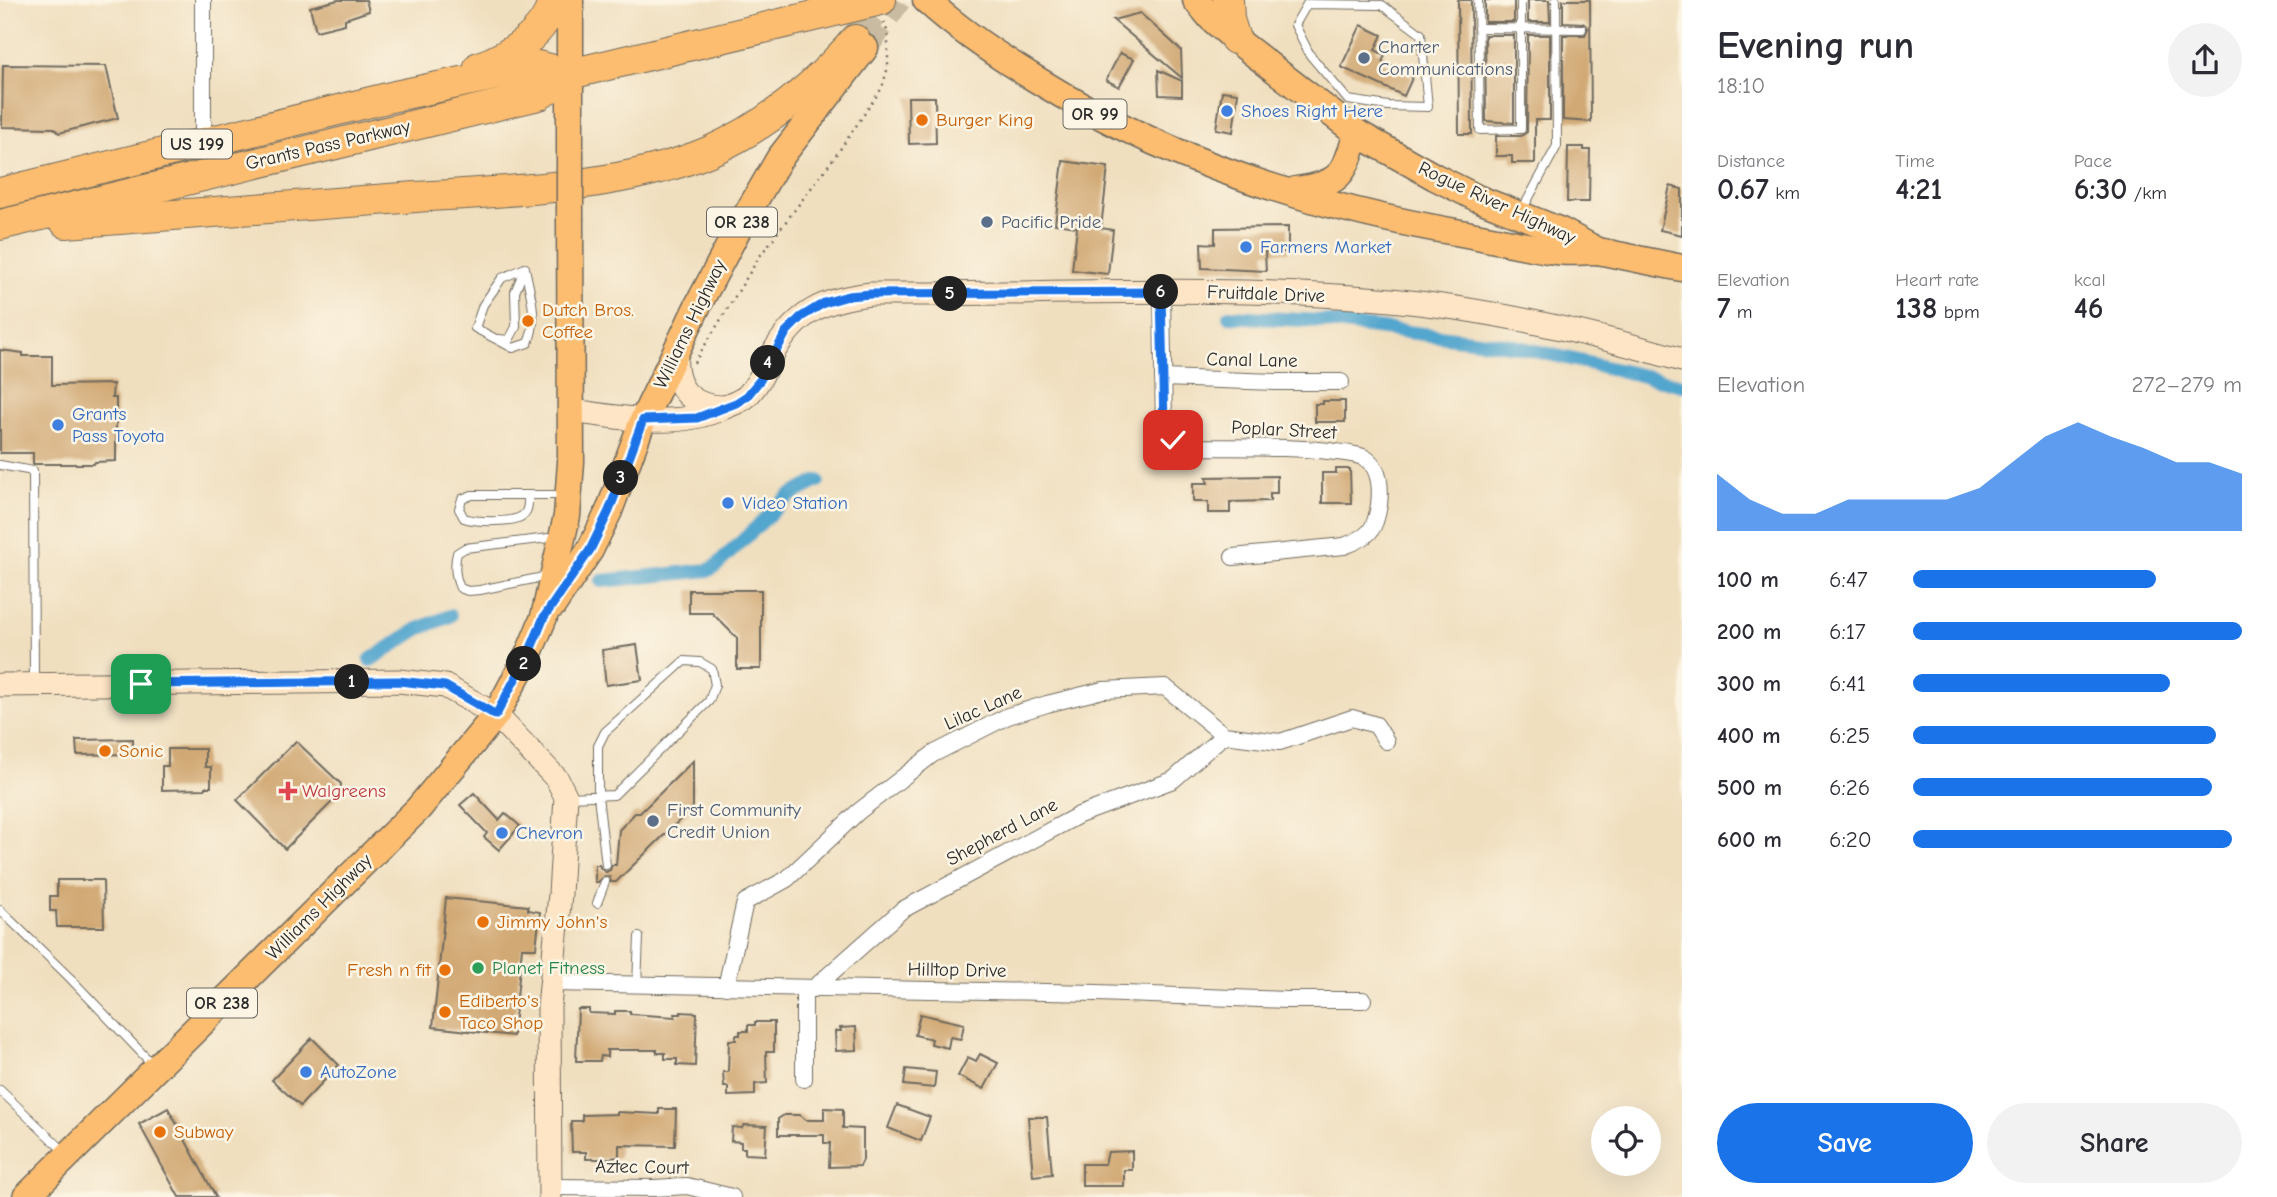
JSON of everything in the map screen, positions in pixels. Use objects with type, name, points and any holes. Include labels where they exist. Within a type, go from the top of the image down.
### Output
[{"type":"highway","points":[[395,96],[498,61],[528,40],[551,10],[553,0]]},
{"type":"highway","name":"Grants Pass Parkway","points":[[0,228],[539,95],[570,74],[835,6],[879,0]]},
{"type":"highway","points":[[1228,0],[1229,19],[1235,39]]},
{"type":"highway","points":[[0,228],[515,190],[638,175],[709,151],[766,120],[860,44]]},
{"type":"highway","name":"Grants Pass Parkway","points":[[395,96],[538,66],[570,74]]},
{"type":"highway","name":"US 199","points":[[0,193],[395,96]]},
{"type":"main road","name":"OR 238","points":[[570,0],[570,74]]},
{"type":"main road","name":"OR 99","points":[[926,0],[1002,58],[1083,108],[1220,171],[1284,191],[1422,226],[1558,251],[1598,251]]},
{"type":"main road","name":"Rogue River Highway","points":[[1196,0],[1211,19],[1235,39],[1342,108],[1357,133],[1435,177],[1561,231],[1598,251],[1682,268]]},
{"type":"main road","name":"Williams Highway","points":[[544,617],[590,550],[609,511],[643,420],[737,231],[779,159],[860,44]]},
{"type":"main road","name":"Williams Highway","points":[[26,1197],[418,809],[496,715],[529,653],[544,617],[555,574],[569,495],[570,74]]},
{"type":"main road","points":[[1284,191],[1328,185],[1338,176],[1357,133]]},
{"type":"main road","points":[[1480,236],[1514,225],[1520,215]]},
{"type":"street","points":[[203,0],[203,143]]},
{"type":"street","name":"Poplar Street","points":[[1161,292],[1164,428],[1173,440],[1182,446],[1318,450],[1349,454],[1363,457],[1374,466],[1379,478],[1379,504],[1373,530],[1361,540],[1344,546],[1233,557]]},
{"type":"street","name":"Fruitdale Drive","points":[[571,411],[643,420],[697,418],[747,396],[760,380],[787,331],[801,317],[824,303],[848,296],[871,294],[1282,293],[1392,300],[1504,317],[1682,360]]},
{"type":"street","points":[[676,351],[674,367],[681,386],[689,396],[697,402],[725,407]]},
{"type":"street","name":"Canal Lane","points":[[1163,378],[1341,382]]},
{"type":"street","points":[[0,685],[399,681],[445,686],[496,715],[557,779],[566,797],[551,983],[550,1192]]},
{"type":"street","name":"Lilac Lane","points":[[726,987],[745,902],[787,879],[858,812],[933,754],[1008,716],[1103,690],[1165,687],[1224,736]]},
{"type":"street","points":[[1224,736],[1280,742],[1352,718],[1376,725],[1386,741]]},
{"type":"street","name":"Shepherd Lane","points":[[809,989],[902,909],[1079,816],[1173,780],[1224,736]]},
{"type":"street","name":"Hilltop Drive","points":[[551,983],[1363,1000]]},
{"type":"street","points":[[804,1079],[809,989]]},
{"type":"street","name":"Aztec Court","points":[[550,1192],[687,1186],[732,1197]]},
{"type":"lane","points":[[1478,0],[1480,130],[1521,129],[1521,0]]},
{"type":"lane","points":[[1520,215],[1557,146],[1556,0]]},
{"type":"lane","points":[[1307,4],[1382,5],[1421,34],[1428,107],[1342,108],[1295,26],[1307,4]]},
{"type":"lane","points":[[1478,28],[1582,29]]},
{"type":"lane","points":[[492,339],[509,340],[516,327],[515,292],[525,268]]},
{"type":"lane","points":[[525,268],[534,313],[533,332],[528,344],[513,348],[475,328],[483,305],[502,278],[525,268]]},
{"type":"lane","points":[[0,465],[33,471],[34,685]]},
{"type":"lane","points":[[528,495],[528,509],[524,516],[516,519],[474,521],[464,518],[459,509],[462,499],[472,495],[528,495],[569,495]]},
{"type":"lane","points":[[555,574],[468,591],[460,587],[455,561],[457,553],[465,548],[563,536]]},
{"type":"lane","points":[[566,797],[598,796],[614,795],[709,701],[715,677],[707,664],[684,661],[605,732],[598,746],[598,796],[602,865]]},
{"type":"lane","points":[[597,903],[602,882]]},
{"type":"lane","points":[[0,909],[156,1068]]},
{"type":"lane","points":[[637,985],[639,937]]},
{"type":"lane","points":[[0,1090],[68,1156]]},
{"type":"path","points":[[681,386],[760,256],[882,88],[888,67],[888,34],[879,0]]},
{"type":"building","points":[[338,0],[366,0],[369,11],[345,19],[345,24],[316,31],[310,7]]},
{"type":"building","points":[[1458,0],[1471,0],[1472,134],[1459,134]]},
{"type":"building","points":[[1485,0],[1514,0],[1514,22],[1485,22]]},
{"type":"building","points":[[1528,0],[1549,0],[1550,22],[1528,22]]},
{"type":"building","points":[[1563,0],[1590,0],[1591,122],[1563,120],[1563,35],[1585,35],[1588,28],[1583,23],[1563,22]]},
{"type":"building","points":[[1140,13],[1181,50],[1182,78],[1113,20]]},
{"type":"building","name":"Charter Communications","points":[[1361,25],[1382,35],[1375,50],[1385,55],[1382,62],[1413,76],[1404,96],[1341,67]]},
{"type":"building","points":[[1485,35],[1514,35],[1514,123],[1486,121]]},
{"type":"building","points":[[1528,35],[1550,35],[1550,120],[1535,120],[1535,163],[1512,163],[1512,156],[1496,156],[1496,136],[1521,136],[1527,132]]},
{"type":"building","points":[[1120,53],[1134,59],[1119,87],[1106,80]]},
{"type":"building","points":[[3,65],[106,66],[118,118],[59,133],[54,128],[2,127]]},
{"type":"building","points":[[1158,70],[1182,81],[1182,96],[1159,95]]},
{"type":"building","name":"Shoes Right Here","points":[[1222,91],[1238,93],[1233,132],[1216,129]]},
{"type":"building","name":"Burger King","points":[[908,97],[935,97],[936,143],[909,144]]},
{"type":"building","points":[[1568,147],[1584,147],[1584,150],[1590,150],[1589,202],[1567,202]]},
{"type":"building","points":[[1063,161],[1108,167],[1101,228],[1113,230],[1108,274],[1072,270],[1077,227],[1055,224]]},
{"type":"building","points":[[1670,186],[1682,189],[1682,235],[1660,230]]},
{"type":"building","points":[[1288,227],[1288,252],[1265,252],[1266,271],[1202,268],[1201,243],[1215,244],[1215,228]]},
{"type":"building","name":"Grants Pass Toyota","points":[[0,350],[23,353],[23,356],[52,356],[52,385],[113,384],[112,398],[116,398],[116,461],[94,464],[33,464],[33,453],[0,453]]},
{"type":"building","points":[[1323,401],[1345,401],[1345,422],[1315,422],[1315,404],[1323,404]]},
{"type":"building","points":[[1336,469],[1350,469],[1351,503],[1322,503],[1322,473],[1336,473]]},
{"type":"building","points":[[1277,476],[1277,493],[1270,493],[1270,501],[1230,502],[1230,513],[1208,513],[1208,502],[1193,502],[1193,483],[1208,483],[1206,477]]},
{"type":"building","points":[[689,590],[761,590],[761,669],[737,669],[737,638],[712,613],[689,613]]},
{"type":"building","points":[[637,645],[642,680],[606,685],[602,650]]},
{"type":"building","points":[[133,739],[133,754],[77,755],[76,740]]},
{"type":"building","points":[[296,741],[341,784],[340,794],[285,849],[237,800]]},
{"type":"building","points":[[168,749],[205,749],[205,767],[211,767],[211,787],[162,790],[162,766],[168,766]]},
{"type":"building","name":"First Community Credit Union","points":[[693,761],[693,807],[616,882],[611,882],[610,877],[605,876],[595,882],[595,865],[599,865],[606,872],[612,865],[616,865],[619,830]]},
{"type":"building","points":[[474,793],[499,820],[505,813],[520,826],[499,850],[484,837],[487,833],[460,805]]},
{"type":"building","points":[[57,880],[103,880],[104,927],[57,927],[56,911],[50,911],[50,896],[57,896]]},
{"type":"building","points":[[446,898],[528,906],[528,910],[540,912],[536,948],[522,948],[513,1036],[433,1027]]},
{"type":"building","points":[[578,1009],[589,1009],[589,1013],[615,1014],[615,1011],[630,1011],[630,1014],[675,1017],[675,1014],[681,1012],[697,1013],[695,1066],[677,1065],[677,1059],[665,1059],[665,1053],[657,1053],[657,1050],[607,1050],[607,1057],[601,1056],[600,1061],[576,1061]]},
{"type":"building","points":[[920,1014],[964,1024],[961,1039],[950,1037],[948,1048],[931,1044],[932,1039],[915,1035]]},
{"type":"building","points":[[755,1022],[774,1022],[774,1052],[766,1052],[767,1083],[755,1084],[755,1095],[728,1096],[723,1072],[728,1072],[729,1040],[736,1040],[740,1031],[748,1031],[748,1025],[755,1025]]},
{"type":"building","points":[[856,1027],[857,1050],[836,1051],[835,1031]]},
{"type":"building","name":"AutoZone","points":[[312,1038],[339,1065],[300,1106],[272,1080]]},
{"type":"building","points":[[980,1054],[998,1063],[984,1089],[958,1076],[968,1057],[976,1061]]},
{"type":"building","points":[[906,1069],[936,1072],[934,1088],[904,1085]]},
{"type":"building","points":[[897,1105],[930,1117],[921,1141],[888,1128]]},
{"type":"building","points":[[168,1108],[216,1197],[179,1197],[139,1124]]},
{"type":"building","points":[[824,1108],[843,1109],[843,1128],[863,1129],[863,1160],[860,1166],[829,1167],[830,1143],[824,1143],[824,1135],[778,1135],[778,1119],[784,1115],[800,1115],[806,1120],[824,1120]]},
{"type":"building","points":[[659,1109],[676,1109],[675,1146],[619,1145],[619,1157],[601,1159],[586,1159],[586,1152],[572,1152],[571,1121],[582,1121],[582,1115],[617,1112],[659,1114]]},
{"type":"building","points":[[1028,1117],[1047,1117],[1052,1174],[1033,1176]]},
{"type":"building","points":[[744,1125],[767,1126],[765,1155],[745,1154],[741,1142],[731,1141],[732,1127],[742,1128]]},
{"type":"building","points":[[1132,1151],[1132,1170],[1124,1170],[1124,1186],[1082,1186],[1082,1164],[1105,1164],[1108,1152]]},
{"type":"waterway","points":[[1229,316],[1320,321],[1510,345],[1682,385]]},
{"type":"waterway","points":[[602,581],[709,570],[789,496],[818,481]]},
{"type":"waterway","points":[[370,660],[418,629],[450,616]]},
{"type":"tunnel","points":[[855,40],[882,0]]},
{"type":"tunnel","points":[[865,48],[898,0]]},
{"type":"place","name":"Charter Communications","points":[[1364,58]]},
{"type":"place","name":"Shoes Right Here","points":[[1227,111]]},
{"type":"place","name":"Burger King","points":[[922,120]]},
{"type":"place","name":"Pacific Pride","points":[[987,222]]},
{"type":"place","name":"Farmers Market","points":[[1246,247]]},
{"type":"place","name":"Dutch Bros. Coffee","points":[[528,321]]},
{"type":"place","name":"Grants Pass Toyota","points":[[58,425]]},
{"type":"place","name":"Video Station","points":[[728,503]]},
{"type":"place","name":"Sonic","points":[[105,751]]},
{"type":"place","name":"Walgreens","points":[[288,791]]},
{"type":"place","name":"First Community Credit Union","points":[[653,821]]},
{"type":"place","name":"Chevron","points":[[502,833]]},
{"type":"place","name":"Jimmy John's","points":[[483,922]]},
{"type":"place","name":"Planet Fitness","points":[[478,968]]},
{"type":"place","name":"Fresh n fit","points":[[445,970]]},
{"type":"place","name":"Ediberto's Taco Shop","points":[[445,1012]]},
{"type":"place","name":"AutoZone","points":[[306,1072]]},
{"type":"place","name":"Subway","points":[[160,1132]]},
{"type":"route","points":[[141,684],[399,681],[445,686],[496,715],[529,653],[544,617],[590,550],[609,511],[643,420],[697,418],[736,403],[747,396],[760,380],[787,331],[801,317],[824,303],[848,296],[1161,292],[1164,428],[1173,440]]}]
